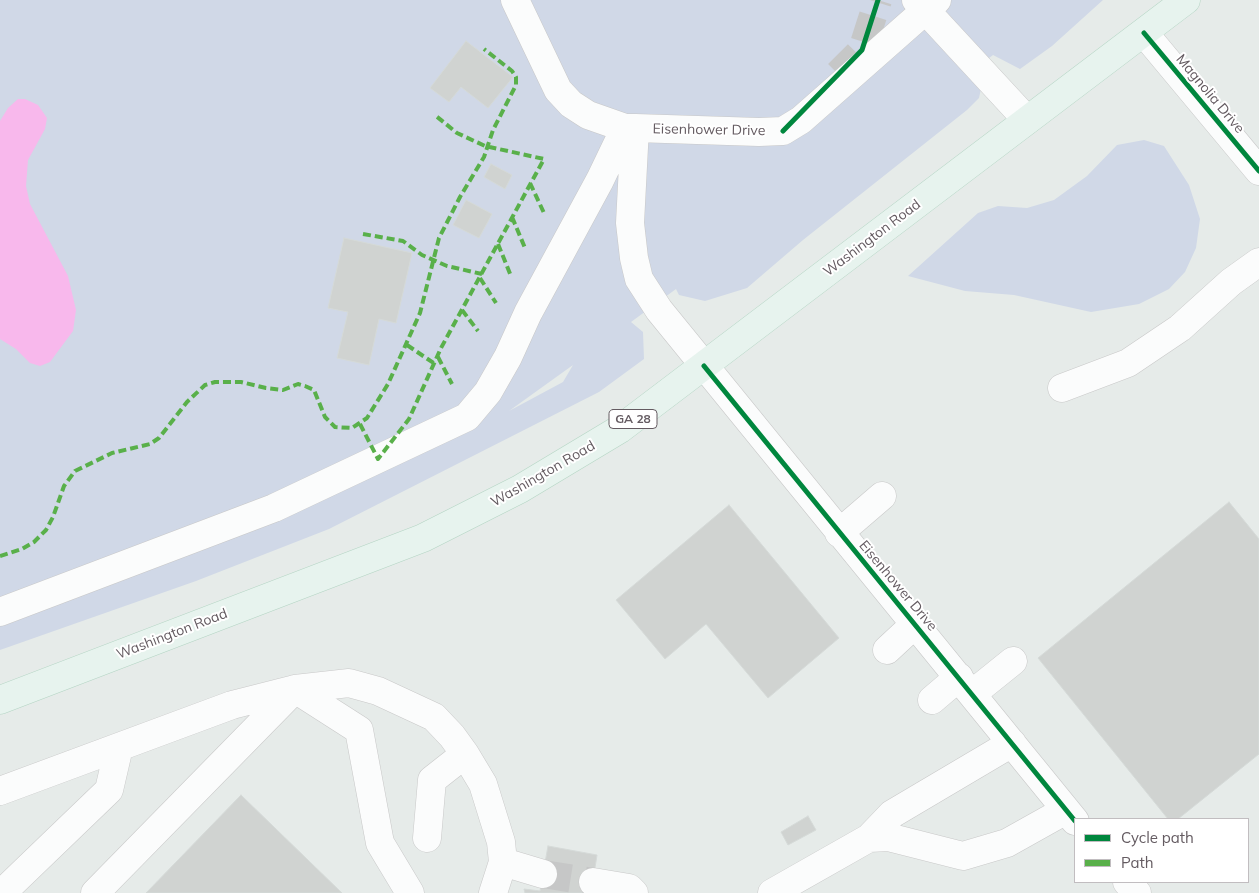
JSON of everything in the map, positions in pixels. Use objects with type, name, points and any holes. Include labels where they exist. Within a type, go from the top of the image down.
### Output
[{"type":"main road","name":"Washington Road","points":[[0,700],[422,538],[520,489],[620,429],[1186,0]]},
{"type":"street","points":[[0,612],[274,508],[467,417],[488,392],[508,357],[528,313],[630,128],[588,115],[571,104],[558,90],[514,0]]},
{"type":"street","points":[[927,3],[1027,120]]},
{"type":"street","name":"Eisenhower Drive","points":[[927,3],[801,120],[783,131],[630,128],[630,223],[634,258],[639,279],[659,310],[1070,815]]},
{"type":"street","name":"Magnolia Drive","points":[[1144,32],[1259,171]]},
{"type":"street","points":[[1062,388],[1128,363],[1180,328],[1232,282],[1259,262]]},
{"type":"street","points":[[839,533],[882,496]]},
{"type":"street","points":[[887,650],[914,624]]},
{"type":"street","points":[[932,700],[1013,661]]},
{"type":"street","points":[[0,791],[232,705],[295,689],[350,683],[378,691],[410,704],[434,717],[452,736],[465,754],[483,784],[494,815],[503,862],[493,893]]},
{"type":"street","points":[[295,689],[359,730]]},
{"type":"street","points":[[95,893],[295,689]]},
{"type":"street","points":[[378,691],[359,730],[380,843],[410,893]]},
{"type":"street","points":[[772,893],[869,838],[892,814],[1012,743]]},
{"type":"street","points":[[2,893],[109,790],[119,747]]},
{"type":"street","points":[[427,838],[432,780],[465,754]]},
{"type":"street","points":[[869,838],[888,837],[963,856],[1008,844],[1070,815]]},
{"type":"street","points":[[503,862],[543,874]]},
{"type":"street","points":[[593,882],[629,888],[634,893]]},
{"type":"street","points":[[1128,883],[1137,893]]},
{"type":"shaded area","points":[[0,0],[1103,0],[1052,46],[1020,69],[993,55],[972,71],[982,84],[979,98],[967,110],[803,240],[747,288],[705,301],[679,295],[676,289],[631,322],[643,332],[644,359],[599,392],[329,529],[196,581],[0,650]],"holes":[[[573,365],[563,382],[509,411]]]},
{"type":"shaded area","points":[[18,99],[25,99],[38,105],[47,118],[45,129],[28,160],[26,186],[30,204],[68,276],[76,310],[73,331],[50,362],[40,366],[30,363],[16,349],[0,339],[0,121],[8,108]]},
{"type":"shaded area","points":[[1144,140],[1164,146],[1189,185],[1200,219],[1196,248],[1185,272],[1169,289],[1139,304],[1091,312],[1014,295],[965,291],[908,276],[978,213],[998,206],[1027,208],[1054,200],[1087,176],[1117,145]]},
{"type":"building","points":[[466,41],[513,77],[488,108],[461,87],[449,102],[430,88]]},
{"type":"building","points":[[491,164],[512,175],[505,189],[484,177]]},
{"type":"building","points":[[466,200],[492,214],[479,238],[453,225]]},
{"type":"building","points":[[344,238],[412,253],[396,323],[379,319],[369,365],[337,358],[348,312],[328,308]]},
{"type":"building","points":[[1229,502],[1259,539],[1259,754],[1179,818],[1167,818],[1038,658]]},
{"type":"building","points":[[729,505],[839,638],[768,698],[706,624],[665,659],[616,600]]},
{"type":"building","points":[[241,795],[342,893],[146,893]]},
{"type":"building","points":[[808,816],[816,830],[788,845],[781,832]]},
{"type":"building","points":[[548,846],[597,855],[591,893],[525,893],[524,889],[540,891]]},
{"type":"tunnel","points":[[838,74],[862,50],[878,0]]},
{"type":"tunnel","points":[[543,874],[593,882]]},
{"type":"marked path","points":[[0,556],[22,549],[34,542],[46,530],[53,517],[64,486],[75,471],[112,453],[150,444],[159,438],[187,402],[205,385],[215,382],[241,382],[283,390],[298,384],[314,390],[325,417],[335,427],[352,428],[367,418],[388,384],[420,313],[439,238],[460,197],[484,157],[493,130],[516,85],[516,77],[512,71],[484,49]]},
{"type":"marked path","points":[[360,424],[378,459],[409,419],[441,348],[544,159],[485,146],[457,133],[436,116]]},
{"type":"marked path","points":[[530,183],[544,213]]},
{"type":"marked path","points":[[512,217],[525,248]]},
{"type":"marked path","points":[[363,234],[403,241],[422,255],[447,266],[482,274]]},
{"type":"marked path","points":[[498,244],[511,276]]},
{"type":"marked path","points":[[480,278],[496,303]]},
{"type":"marked path","points":[[462,310],[478,331]]},
{"type":"marked path","points":[[407,345],[435,364]]},
{"type":"marked path","points":[[438,357],[452,384]]},
{"type":"cycle path","points":[[783,131],[862,50],[878,0]]},
{"type":"cycle path","points":[[1144,33],[1259,171]]},
{"type":"cycle path","points":[[704,366],[1074,820]]}]
